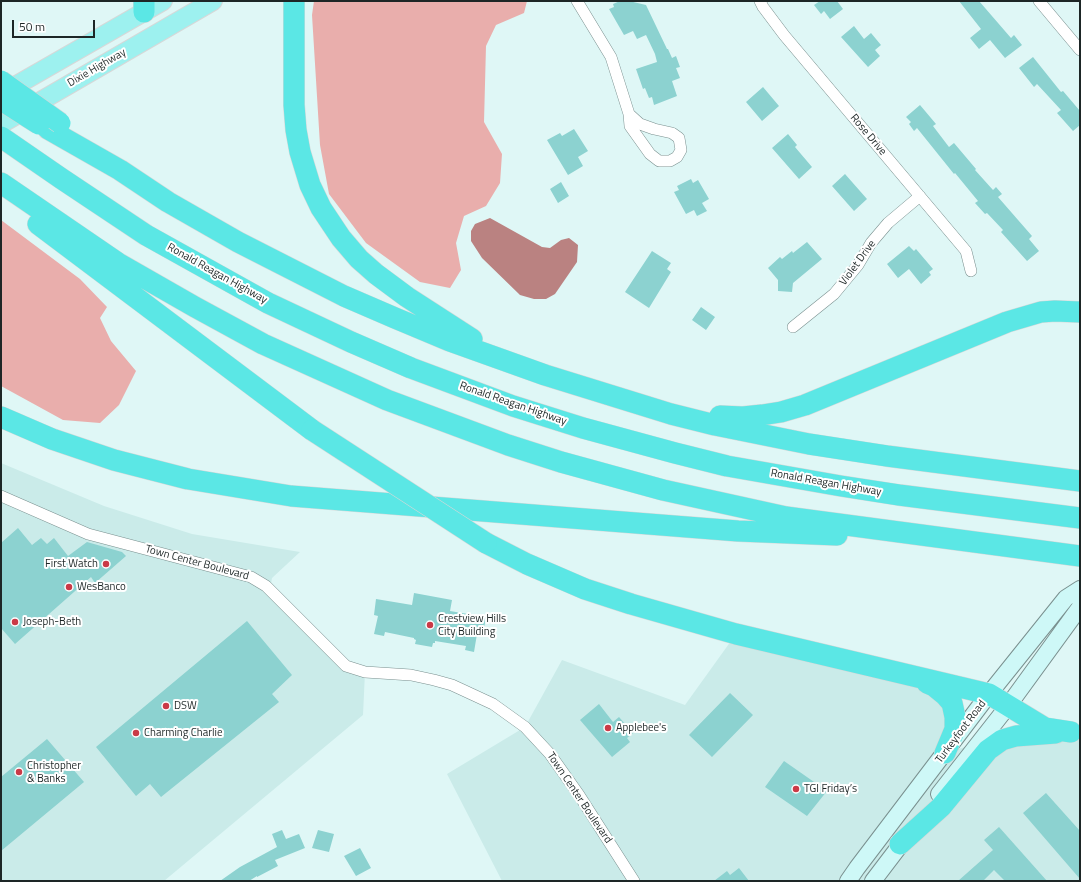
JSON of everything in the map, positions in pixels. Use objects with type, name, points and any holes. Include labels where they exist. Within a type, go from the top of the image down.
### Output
[{"type":"highway","points":[[294,1],[294,105],[296,130],[302,159],[310,185],[321,208],[341,238],[376,274],[426,310],[506,361]]},
{"type":"highway","points":[[1,81],[54,126],[168,202],[238,242],[344,296],[450,341],[545,375],[671,414],[715,425],[809,444],[887,456],[1080,481]]},
{"type":"highway","points":[[1,100],[54,126]]},
{"type":"highway","name":"Ronald Reagan Highway","points":[[9,142],[146,235],[268,303],[411,368],[513,406],[583,428],[727,466],[891,494],[1080,518]]},
{"type":"highway","points":[[1,183],[118,263],[263,344],[387,400],[501,442],[561,462],[663,490],[786,517],[1080,556]]},
{"type":"highway","points":[[1,193],[10,205],[90,263],[312,430],[486,543],[527,564],[585,589],[631,604],[736,634],[989,694],[1045,728],[1076,732]]},
{"type":"highway","points":[[671,414],[743,417],[781,412],[826,397],[1007,322],[1041,312],[1080,312]]},
{"type":"highway","points":[[1,418],[52,439],[114,460],[188,479],[291,496],[738,531],[972,541]]},
{"type":"highway","points":[[910,676],[934,686],[952,703],[955,717],[955,729],[946,753]]},
{"type":"highway","points":[[900,844],[941,807],[988,750],[1002,740],[1016,736],[1076,732]]},
{"type":"main road","points":[[1,94],[144,7],[163,1]]},
{"type":"main road","name":"Dixie Highway","points":[[1,124],[213,1]]},
{"type":"main road","name":"Turkeyfoot Road","points":[[848,881],[856,868],[946,753],[989,694],[1066,598],[1080,589]]},
{"type":"main road","name":"Turkeyfoot Road","points":[[873,881],[900,844],[1008,706],[1080,607]]},
{"type":"street","points":[[577,1],[611,57],[629,114],[630,126],[650,154],[659,161],[670,161],[677,157],[681,150],[679,138],[672,133],[640,124],[629,114]]},
{"type":"street","name":"Rose Drive","points":[[760,1],[763,8],[784,35],[966,251],[971,270]]},
{"type":"street","points":[[1039,1],[1080,50]]},
{"type":"street","name":"Violet Drive","points":[[793,327],[834,294],[858,265],[871,243],[888,223],[920,196]]},
{"type":"street","name":"Town Center Boulevard","points":[[1,496],[88,534],[251,577],[266,586],[346,666],[365,672],[411,675],[434,680],[452,685],[493,704],[524,727],[550,754],[579,795],[634,881]]},
{"type":"shaded area","points":[[314,1],[527,1],[524,13],[496,25],[486,46],[484,122],[502,154],[500,183],[486,206],[464,216],[456,243],[461,270],[450,288],[420,282],[366,243],[329,194],[320,145],[312,15]]},
{"type":"shaded area","points":[[490,218],[542,247],[550,248],[561,240],[569,238],[578,245],[577,262],[555,294],[546,299],[534,299],[520,295],[482,258],[471,241],[471,231],[475,224]]},
{"type":"shaded area","points":[[1,220],[80,279],[107,307],[100,318],[111,341],[136,371],[119,405],[100,423],[63,420],[1,386]]},
{"type":"shaded area","points":[[1,463],[104,506],[192,534],[300,552],[272,578],[270,589],[337,658],[365,672],[363,715],[164,881],[1,881]]},
{"type":"shaded area","points":[[736,634],[945,695],[946,753],[978,743],[1080,732],[1080,881],[502,881],[447,774],[525,727],[562,660],[685,705]]},
{"type":"building","points":[[620,1],[629,1],[646,5],[667,49],[672,58],[676,56],[680,67],[676,68],[680,78],[672,81],[677,96],[654,105],[652,97],[649,98],[645,88],[643,89],[636,69],[657,62],[655,54],[646,35],[637,39],[633,31],[624,35],[609,9],[614,7],[613,4]]},
{"type":"building","points":[[820,1],[837,1],[843,9],[830,19],[824,11],[821,14],[814,5]]},
{"type":"building","points":[[959,1],[979,1],[1011,38],[1014,35],[1022,45],[1005,58],[990,40],[979,49],[970,38],[981,29]]},
{"type":"building","points":[[854,26],[864,39],[871,33],[881,45],[875,50],[880,56],[868,67],[841,37]]},
{"type":"building","points":[[1033,57],[1061,92],[1063,91],[1080,111],[1080,125],[1073,131],[1057,113],[1061,110],[1037,84],[1034,87],[1019,68]]},
{"type":"building","points":[[763,87],[779,106],[762,121],[746,102]]},
{"type":"building","points":[[920,105],[936,124],[933,126],[949,147],[954,143],[993,190],[996,187],[1002,194],[998,197],[1032,236],[1029,239],[1039,251],[1027,261],[1001,232],[1003,230],[975,203],[978,201],[917,128],[914,131],[909,124],[911,122],[906,117]]},
{"type":"building","points":[[574,129],[588,151],[578,157],[583,166],[568,175],[547,140],[560,133],[562,136]]},
{"type":"building","points":[[788,134],[797,145],[795,147],[812,167],[799,179],[772,148]]},
{"type":"building","points":[[845,174],[867,199],[854,211],[832,186]]},
{"type":"building","points":[[691,179],[693,183],[698,180],[709,199],[702,203],[707,211],[697,216],[694,210],[686,214],[674,192],[679,190],[677,186]]},
{"type":"building","points":[[561,182],[569,196],[558,203],[550,189]]},
{"type":"building","points":[[807,242],[822,259],[793,283],[792,292],[778,291],[778,280],[768,268],[780,257],[782,259],[792,251],[793,253]]},
{"type":"building","points":[[909,246],[914,251],[916,249],[933,269],[929,272],[931,275],[921,284],[909,269],[898,278],[887,264]]},
{"type":"building","points":[[652,251],[671,263],[667,269],[671,272],[649,308],[625,292]]},
{"type":"building","points":[[701,307],[715,317],[706,330],[692,320]]},
{"type":"building","points":[[18,528],[32,545],[41,538],[47,544],[54,538],[68,556],[87,542],[122,552],[126,556],[95,583],[91,577],[15,644],[1,628],[1,543]]},
{"type":"building","name":"Crestview Hills City Building","points":[[414,593],[452,600],[450,611],[486,617],[483,635],[477,634],[474,652],[465,650],[466,646],[435,641],[432,647],[415,644],[416,640],[414,638],[385,632],[384,636],[374,634],[378,616],[374,615],[376,599],[412,605]]},
{"type":"building","points":[[247,621],[292,675],[272,694],[279,702],[161,797],[150,784],[136,796],[96,747]]},
{"type":"building","points":[[730,693],[753,715],[712,757],[689,735]]},
{"type":"building","name":"Applebee's","points":[[599,704],[613,722],[619,717],[633,733],[627,738],[630,742],[612,757],[580,720]]},
{"type":"building","points":[[47,739],[84,782],[1,851],[1,777]]},
{"type":"building","name":"TGI Friday’s","points":[[784,761],[827,791],[807,816],[765,787]]},
{"type":"building","points":[[1046,793],[1080,831],[1080,879],[1023,813]]},
{"type":"building","points":[[999,827],[1047,881],[1005,881],[994,870],[983,881],[958,881],[993,850],[984,840]]},
{"type":"building","points":[[282,830],[286,839],[299,834],[305,848],[275,860],[278,866],[249,881],[220,881],[240,867],[277,847],[272,834]]},
{"type":"building","points":[[318,830],[334,834],[329,852],[312,848]]},
{"type":"building","points":[[360,848],[371,868],[356,876],[344,856]]},
{"type":"building","points":[[739,868],[749,881],[714,881],[727,871],[730,875]]},
{"type":"place","name":"First Watch","points":[[106,564]]},
{"type":"place","name":"WesBanco","points":[[69,587]]},
{"type":"place","name":"Joseph-Beth","points":[[15,622]]},
{"type":"place","name":"Crestview Hills City Building","points":[[430,625]]},
{"type":"place","name":"DSW","points":[[166,706]]},
{"type":"place","name":"Applebee's","points":[[608,728]]},
{"type":"place","name":"Charming Charlie","points":[[136,733]]},
{"type":"place","name":"Christopher & Banks","points":[[19,772]]},
{"type":"place","name":"TGI Friday’s","points":[[796,789]]}]
